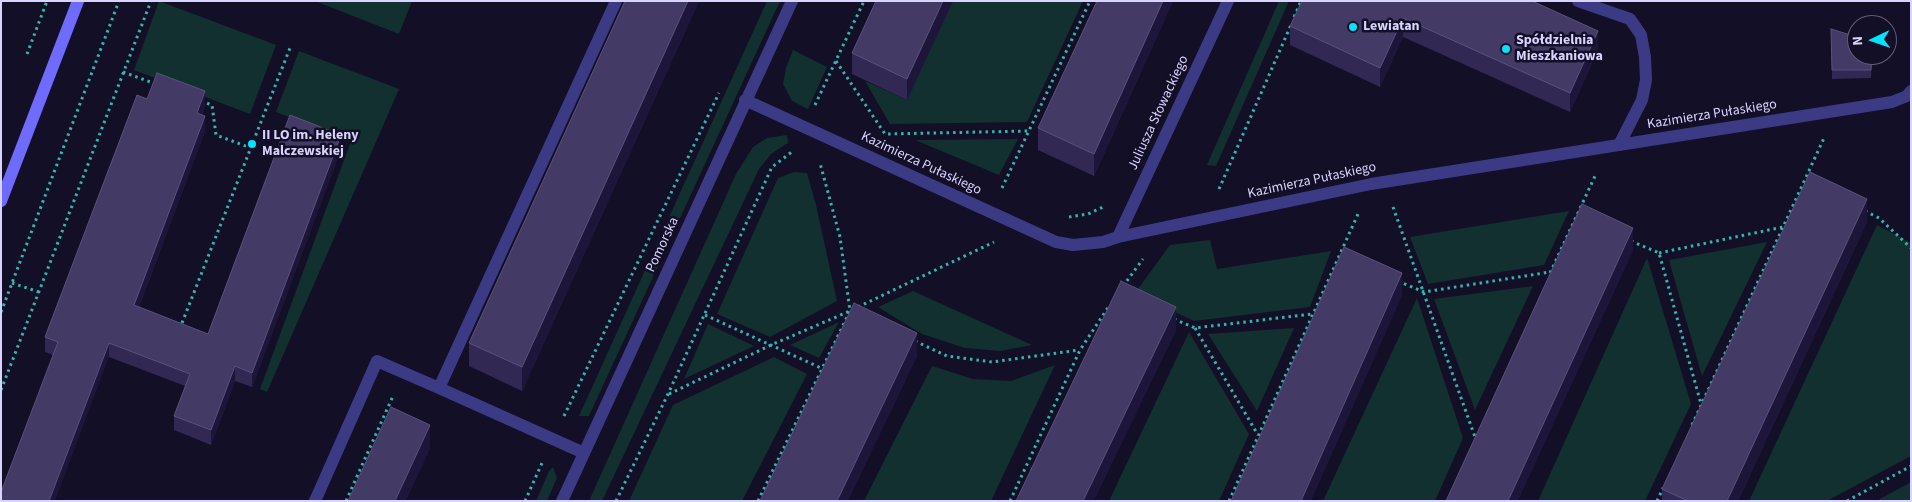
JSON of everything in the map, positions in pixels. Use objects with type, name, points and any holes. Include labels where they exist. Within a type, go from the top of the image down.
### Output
[{"type":"street","points":[[1,201],[78,1]]},
{"type":"street","points":[[438,388],[616,1]]},
{"type":"street","name":"Pomorska","points":[[562,501],[792,1]]},
{"type":"street","name":"Juliusza Słowackiego","points":[[1118,237],[1228,1]]},
{"type":"street","points":[[1578,1],[1630,19],[1641,35],[1645,57],[1646,80],[1642,100],[1614,146]]},
{"type":"street","name":"Kazimierza Pułaskiego","points":[[746,100],[1024,228],[1056,242],[1073,245],[1103,242],[1118,237],[1371,184],[1892,102],[1907,96],[1911,91]]},
{"type":"street","points":[[315,501],[377,362],[584,453]]},
{"type":"path","points":[[1,312],[119,1]]},
{"type":"path","points":[[1,390],[151,1]]},
{"type":"path","points":[[825,106],[816,102],[864,1]]},
{"type":"path","points":[[993,184],[1002,188],[1090,1]]},
{"type":"path","points":[[1205,219],[1301,1]]},
{"type":"path","points":[[182,323],[290,48]]},
{"type":"path","points":[[836,61],[885,134]]},
{"type":"path","points":[[123,72],[159,85]]},
{"type":"path","points":[[525,501],[720,91]]},
{"type":"path","points":[[194,98],[212,105],[216,134],[251,148]]},
{"type":"path","points":[[1690,431],[1837,111]]},
{"type":"path","points":[[877,130],[894,138]]},
{"type":"path","points":[[885,134],[1029,131]]},
{"type":"path","points":[[1547,280],[1576,217],[1614,146]]},
{"type":"path","points":[[616,501],[705,315],[772,167],[794,150],[800,152]]},
{"type":"path","points":[[758,501],[850,311],[840,237],[821,163],[814,158]]},
{"type":"path","points":[[1385,182],[1475,437]]},
{"type":"path","points":[[1804,182],[1812,186]]},
{"type":"path","points":[[1229,501],[1371,184]]},
{"type":"path","points":[[1065,217],[1088,214],[1104,207]]},
{"type":"path","points":[[1862,210],[1879,218],[1911,248]]},
{"type":"path","points":[[1576,217],[1584,220]]},
{"type":"path","points":[[1123,286],[1167,227]]},
{"type":"path","points":[[1625,238],[1658,253],[1783,227]]},
{"type":"path","points":[[668,394],[771,345],[850,311],[1024,228]]},
{"type":"path","points":[[1658,253],[1702,404]]},
{"type":"path","points":[[1340,254],[1348,258]]},
{"type":"path","points":[[1390,277],[1424,292],[1551,272]]},
{"type":"path","points":[[12,283],[39,292]]},
{"type":"path","points":[[1010,501],[1080,350],[1112,302]]},
{"type":"path","points":[[850,311],[858,315]]},
{"type":"path","points":[[1169,317],[1196,328],[1312,314]]},
{"type":"path","points":[[705,315],[821,368]]},
{"type":"path","points":[[1196,328],[1258,435]]},
{"type":"path","points":[[912,340],[947,356],[992,362],[1080,350]]},
{"type":"path","points":[[346,501],[396,390]]},
{"type":"path","points":[[1471,445],[1479,428]]},
{"type":"path","points":[[1847,501],[1911,466]]},
{"type":"path","points":[[1658,501],[1666,483]]},
{"type":"green space","points":[[159,1],[276,45],[250,114],[134,70]]},
{"type":"green space","points":[[315,1],[412,1],[399,34]]},
{"type":"green space","points":[[767,1],[780,1],[589,416],[579,416]]},
{"type":"green space","points":[[953,1],[1083,1],[1027,122],[890,124],[865,81],[907,100]]},
{"type":"green space","points":[[1279,1],[1289,1],[1216,166],[1207,165]]},
{"type":"green space","points":[[793,50],[827,67],[808,109],[792,101],[783,84],[786,68]]},
{"type":"green space","points":[[299,51],[399,89],[267,392],[260,389],[351,141],[276,112]]},
{"type":"green space","points":[[787,135],[788,143],[771,154],[759,169],[602,501],[589,501],[736,174],[753,147],[767,138]]},
{"type":"green space","points":[[1018,139],[999,175],[915,140]]},
{"type":"green space","points":[[794,172],[807,173],[837,301],[770,337],[717,314],[778,178]]},
{"type":"green space","points":[[1569,211],[1544,265],[1428,284],[1410,237]]},
{"type":"green space","points":[[1877,225],[1911,243],[1911,456],[1827,501],[1749,501]]},
{"type":"green space","points":[[1210,240],[1217,269],[1331,251],[1310,307],[1194,321],[1135,293],[1170,245]]},
{"type":"green space","points":[[1767,242],[1702,376],[1669,260]]},
{"type":"green space","points":[[1647,258],[1691,404],[1645,501],[1538,501]]},
{"type":"green space","points":[[1533,286],[1475,410],[1434,299]]},
{"type":"green space","points":[[913,291],[1032,345],[1000,351],[965,348],[922,334],[878,307]]},
{"type":"green space","points":[[1417,298],[1463,438],[1435,501],[1323,501]]},
{"type":"green space","points":[[839,322],[819,358],[790,345]]},
{"type":"green space","points":[[708,324],[754,346],[684,379]]},
{"type":"green space","points":[[1294,328],[1257,411],[1208,334]]},
{"type":"green space","points":[[1189,332],[1249,434],[1219,501],[1109,501]]},
{"type":"green space","points":[[774,357],[807,374],[742,501],[629,501],[673,405]]},
{"type":"green space","points":[[1055,365],[991,501],[864,501],[932,366],[973,379],[1011,381]]},
{"type":"green space","points":[[553,467],[557,478],[547,501],[536,501],[549,471]]},
{"type":"green space","points":[[1911,482],[1911,501],[1876,501]]},
{"type":"building","points":[[625,1],[688,1],[522,367],[469,343]]},
{"type":"building","points":[[876,1],[943,1],[907,79],[852,53]]},
{"type":"building","points":[[1097,1],[1163,1],[1094,154],[1038,128]]},
{"type":"building","points":[[1302,1],[1532,1],[1598,31],[1570,93],[1403,18],[1380,68],[1290,26]]},
{"type":"building","points":[[1831,29],[1847,34],[1847,65],[1871,65],[1871,70],[1832,70]]},
{"type":"building","points":[[157,73],[205,91],[197,113],[205,116],[134,305],[208,334],[290,115],[341,135],[252,373],[235,366],[211,430],[174,416],[190,374],[109,343],[49,501],[1,501],[1,492],[58,342],[45,337],[137,95],[147,99]]},
{"type":"building","points":[[1810,172],[1867,199],[1727,501],[1688,501],[1662,489]]},
{"type":"building","points":[[1582,204],[1633,228],[1508,501],[1446,501]]},
{"type":"building","points":[[1344,247],[1402,273],[1301,501],[1231,501]]},
{"type":"building","points":[[1121,281],[1176,307],[1083,501],[1016,501]]},
{"type":"building","points":[[854,303],[917,333],[837,501],[760,501]]},
{"type":"building","points":[[391,407],[430,425],[395,501],[348,501]]},
{"type":"place","name":"Lewiatan","points":[[1353,27]]},
{"type":"place","name":"Spółdzielnia Mieszkaniowa","points":[[1506,49]]},
{"type":"place","name":"II LO im. Heleny Malczewskiej","points":[[252,144]]}]
